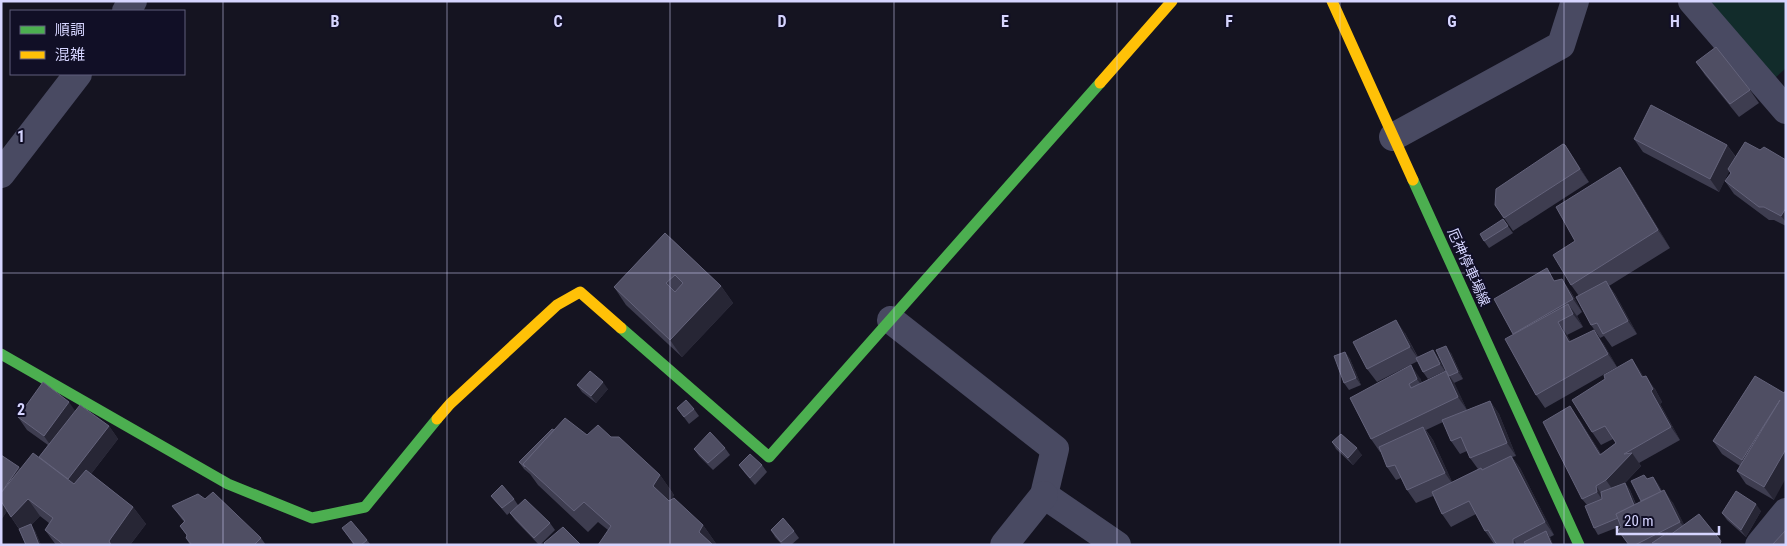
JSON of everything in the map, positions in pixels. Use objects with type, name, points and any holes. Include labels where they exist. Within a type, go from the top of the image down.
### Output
[{"type":"street","points":[[1,354],[228,484],[312,518],[365,507],[450,404],[557,305],[580,292],[769,457],[1172,1]]},
{"type":"street","name":"厄神停車場線","points":[[1332,1],[1579,545]]},
{"type":"street","points":[[1393,137],[1561,45],[1574,1]]},
{"type":"street","points":[[1692,1],[1786,110]]},
{"type":"street","points":[[1,174],[77,75]]},
{"type":"street","points":[[891,320],[1055,449],[1044,494],[1004,545]]},
{"type":"street","points":[[1044,494],[1117,545]]},
{"type":"street","points":[[1759,545],[1786,512]]},
{"type":"green space","points":[[1709,1],[1786,1],[1786,68],[1775,78]]},
{"type":"building","points":[[1716,47],[1750,90],[1730,104],[1696,62]]},
{"type":"building","points":[[1651,105],[1727,145],[1710,179],[1634,139]]},
{"type":"building","points":[[1745,142],[1760,150],[1764,147],[1786,160],[1786,208],[1781,216],[1764,207],[1759,207],[1725,181],[1731,173],[1728,169]]},
{"type":"building","points":[[1563,144],[1580,169],[1504,218],[1495,205],[1496,189]]},
{"type":"building","points":[[1620,167],[1658,230],[1571,285],[1553,255],[1575,241],[1556,207]]},
{"type":"building","points":[[1503,219],[1508,226],[1484,241],[1480,234]]},
{"type":"building","points":[[665,233],[721,286],[670,340],[614,287]],"holes":[[[675,275],[683,283],[675,292],[666,283]]]},
{"type":"building","points":[[1547,268],[1554,281],[1562,279],[1573,299],[1513,334],[1494,299]]},
{"type":"building","points":[[1606,281],[1628,321],[1603,334],[1597,323],[1591,325],[1576,297]]},
{"type":"building","points":[[1568,304],[1573,314],[1558,322],[1569,342],[1594,330],[1608,354],[1536,395],[1505,339]]},
{"type":"building","points":[[1396,320],[1410,347],[1367,369],[1353,342]]},
{"type":"building","points":[[1446,346],[1458,372],[1449,376],[1436,350]]},
{"type":"building","points":[[1433,350],[1440,364],[1423,372],[1416,358]]},
{"type":"building","points":[[1345,352],[1356,378],[1344,383],[1334,356]]},
{"type":"building","points":[[1632,359],[1642,377],[1646,376],[1653,389],[1651,391],[1671,427],[1624,454],[1632,453],[1606,480],[1596,486],[1597,492],[1582,499],[1543,422],[1570,406],[1600,455],[1616,443],[1605,426],[1592,432],[1572,400],[1605,379],[1604,375]]},
{"type":"building","points":[[1411,365],[1417,379],[1409,384],[1411,388],[1446,371],[1458,397],[1371,439],[1350,398]]},
{"type":"building","points":[[590,371],[603,382],[591,396],[577,385]]},
{"type":"building","points":[[1755,376],[1784,393],[1786,390],[1786,449],[1764,487],[1737,471],[1780,400],[1742,460],[1713,441]]},
{"type":"building","points":[[43,382],[69,402],[44,436],[18,417]]},
{"type":"building","points":[[686,400],[694,409],[684,417],[677,408]]},
{"type":"building","points":[[1490,401],[1507,443],[1470,458],[1461,437],[1451,441],[1442,420]]},
{"type":"building","points":[[80,405],[109,426],[68,479],[39,457]]},
{"type":"building","points":[[565,418],[587,435],[598,425],[611,437],[619,437],[660,475],[653,486],[669,501],[674,498],[703,525],[699,532],[713,545],[598,545],[611,526],[584,502],[574,511],[523,464]]},
{"type":"building","points":[[1423,427],[1445,473],[1407,490],[1395,465],[1387,467],[1379,447]]},
{"type":"building","points":[[552,429],[554,430],[523,464],[525,467],[519,462]]},
{"type":"building","points":[[710,432],[725,448],[708,463],[694,449]]},
{"type":"building","points":[[1341,434],[1357,448],[1348,458],[1332,442]]},
{"type":"building","points":[[33,453],[74,484],[86,470],[133,507],[109,541],[111,545],[64,545],[45,530],[53,518],[28,499],[11,517],[1,501],[1,493]]},
{"type":"building","points":[[750,454],[762,465],[750,478],[739,465]]},
{"type":"building","points":[[1,455],[19,467],[1,493]]},
{"type":"building","points":[[1511,456],[1545,522],[1513,539],[1513,544],[1511,545],[1497,545],[1488,530],[1485,531],[1469,501],[1442,514],[1432,492],[1481,468],[1482,470]]},
{"type":"building","points":[[1644,475],[1647,479],[1653,477],[1661,492],[1641,501],[1631,481]]},
{"type":"building","points":[[1625,483],[1634,505],[1616,514],[1618,518],[1594,528],[1585,506],[1602,499],[1601,492]]},
{"type":"building","points":[[502,485],[514,499],[502,508],[491,496]]},
{"type":"building","points":[[1664,490],[1680,522],[1635,545],[1629,545],[1618,530],[1621,527],[1616,514]]},
{"type":"building","points":[[1736,491],[1756,504],[1741,530],[1722,513]]},
{"type":"building","points":[[213,492],[261,538],[254,545],[192,545],[186,538],[187,535],[180,526],[185,521],[172,506],[198,494],[205,499]]},
{"type":"building","points":[[525,499],[550,523],[534,538],[510,513]]},
{"type":"building","points":[[1699,514],[1721,541],[1719,545],[1660,545],[1652,543],[1667,533],[1670,535]]},
{"type":"building","points":[[783,518],[794,531],[781,542],[771,530]]},
{"type":"building","points":[[351,521],[367,540],[361,545],[355,545],[342,528]]},
{"type":"building","points":[[31,524],[39,545],[26,545],[19,529]]},
{"type":"building","points":[[563,527],[581,545],[546,545],[544,543]]},
{"type":"building","points":[[1786,530],[1786,545],[1772,545]]},
{"type":"building","points":[[1546,531],[1552,545],[1526,545],[1524,542]]},
{"type":"traffic: fast","points":[[621,328],[769,457],[1100,83]]},
{"type":"traffic: fast","points":[[1413,180],[1579,545]]},
{"type":"traffic: fast","points":[[1,354],[228,484],[312,518],[365,507],[437,419]]},
{"type":"traffic: slow","points":[[1100,83],[1172,1]]},
{"type":"traffic: slow","points":[[1332,1],[1413,180]]},
{"type":"traffic: slow","points":[[437,419],[450,404],[557,305],[580,292],[621,328]]}]
